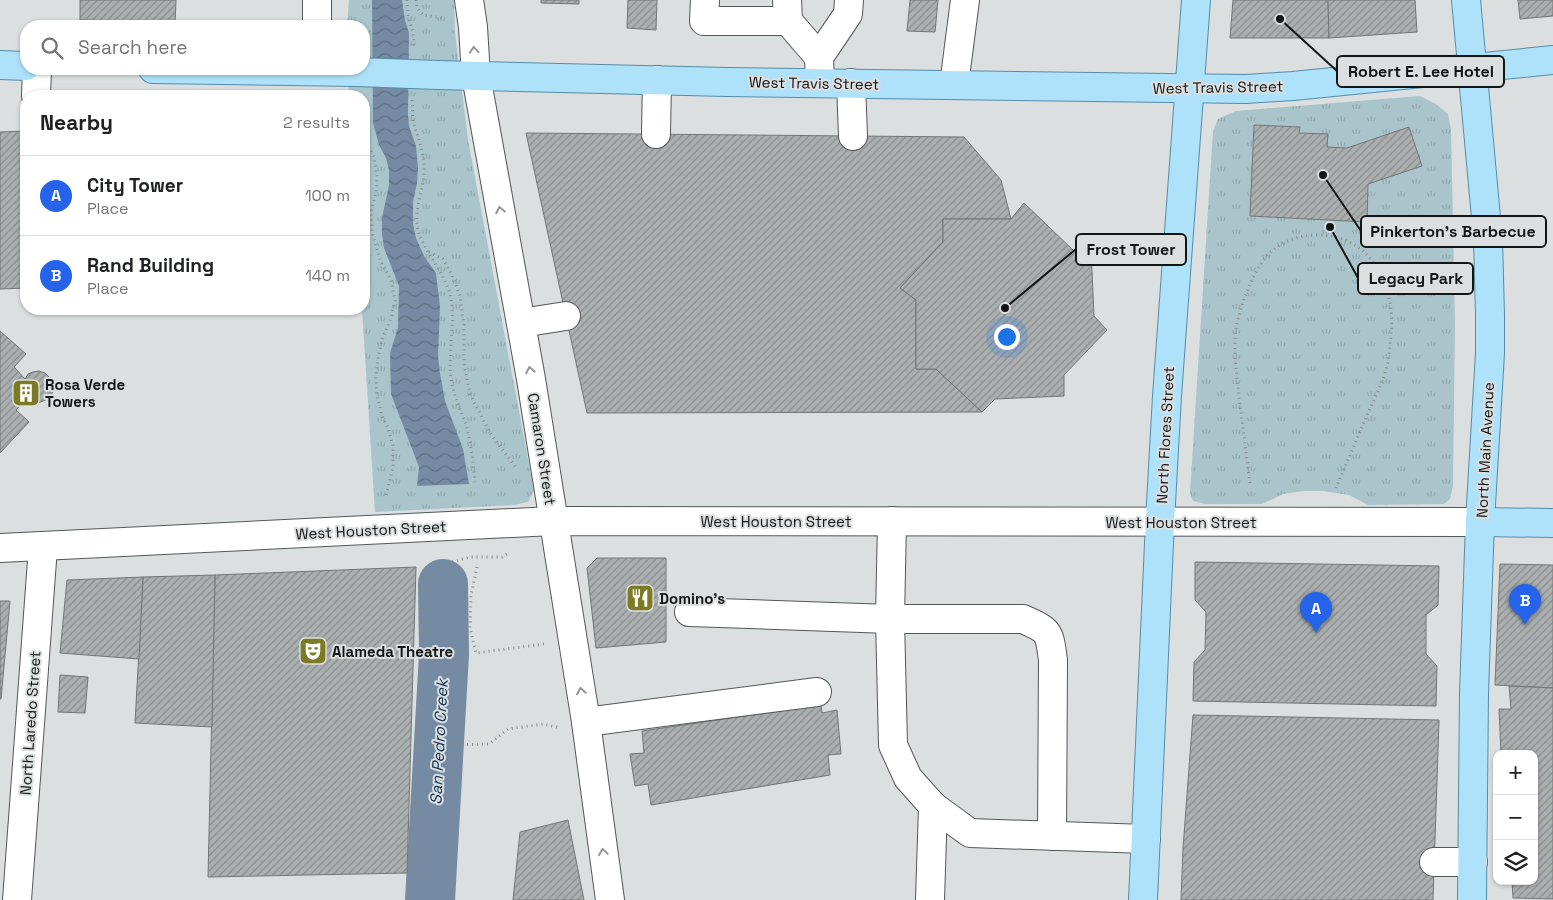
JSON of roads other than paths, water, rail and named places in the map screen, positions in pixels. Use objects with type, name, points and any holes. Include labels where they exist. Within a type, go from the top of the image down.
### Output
[{"type":"main road","name":"North Flores Street","points":[[1143,900],[1160,522],[1196,0]]},
{"type":"main road","name":"North Main Avenue","points":[[1466,0],[1488,239],[1490,315],[1490,353],[1480,522],[1474,693],[1472,900]]},
{"type":"main road","name":"West Travis Street","points":[[370,72],[657,80],[819,70],[851,83],[1246,88],[1293,86],[1553,60]]},
{"type":"main road","points":[[0,65],[20,66]]},
{"type":"main road","name":"West Houston Street","points":[[1480,522],[1553,523]]},
{"type":"street","points":[[317,0],[317,20]]},
{"type":"street","name":"Camaron Street","points":[[469,0],[473,27],[476,76],[484,129],[522,323],[553,522],[574,725],[610,900]]},
{"type":"street","points":[[705,0],[704,21],[788,10],[819,70]]},
{"type":"street","points":[[954,85],[965,0]]},
{"type":"street","points":[[819,70],[849,7]]},
{"type":"street","points":[[36,90],[37,75]]},
{"type":"street","points":[[656,134],[657,80]]},
{"type":"street","points":[[851,83],[853,136]]},
{"type":"street","points":[[522,323],[566,316]]},
{"type":"street","points":[[892,521],[890,619],[893,745],[908,778],[933,806],[970,832],[1146,839]]},
{"type":"street","name":"West Houston Street","points":[[0,548],[553,522],[1480,522]]},
{"type":"street","name":"North Laredo Street","points":[[17,900],[43,547]]},
{"type":"street","points":[[690,612],[890,619],[1023,619],[1042,628],[1050,636],[1053,660],[1052,836]]},
{"type":"street","points":[[574,725],[818,692]]},
{"type":"street","points":[[930,900],[933,806]]},
{"type":"street","points":[[1434,862],[1472,862]]},
{"type":"water","points":[[372,0],[402,0],[409,33],[408,116],[409,126],[416,146],[418,168],[413,202],[413,224],[416,238],[424,256],[436,273],[440,307],[438,356],[440,373],[445,401],[463,449],[469,484],[417,486],[419,467],[391,394],[390,353],[398,328],[399,286],[384,248],[382,234],[382,218],[389,185],[389,170],[373,123]]},
{"type":"waterway","name":"San Pedro Creek","points":[[430,900],[444,654],[443,584]]},
{"type":"place","name":"Robert E. Lee Hotel","points":[[1280,19]]},
{"type":"place","name":"Pinkerton’s Barbecue","points":[[1323,175]]},
{"type":"place","name":"Legacy Park","points":[[1330,227]]},
{"type":"place","name":"Frost Tower","points":[[1005,308]]},
{"type":"place","name":"Rosa Verde Towers","points":[[26,393]]},
{"type":"place","name":"Domino's","points":[[640,598]]},
{"type":"place","name":"Rand Building","points":[[1525,625]]},
{"type":"place","name":"City Tower","points":[[1316,633]]},
{"type":"place","name":"Alameda Theatre","points":[[313,651]]}]
